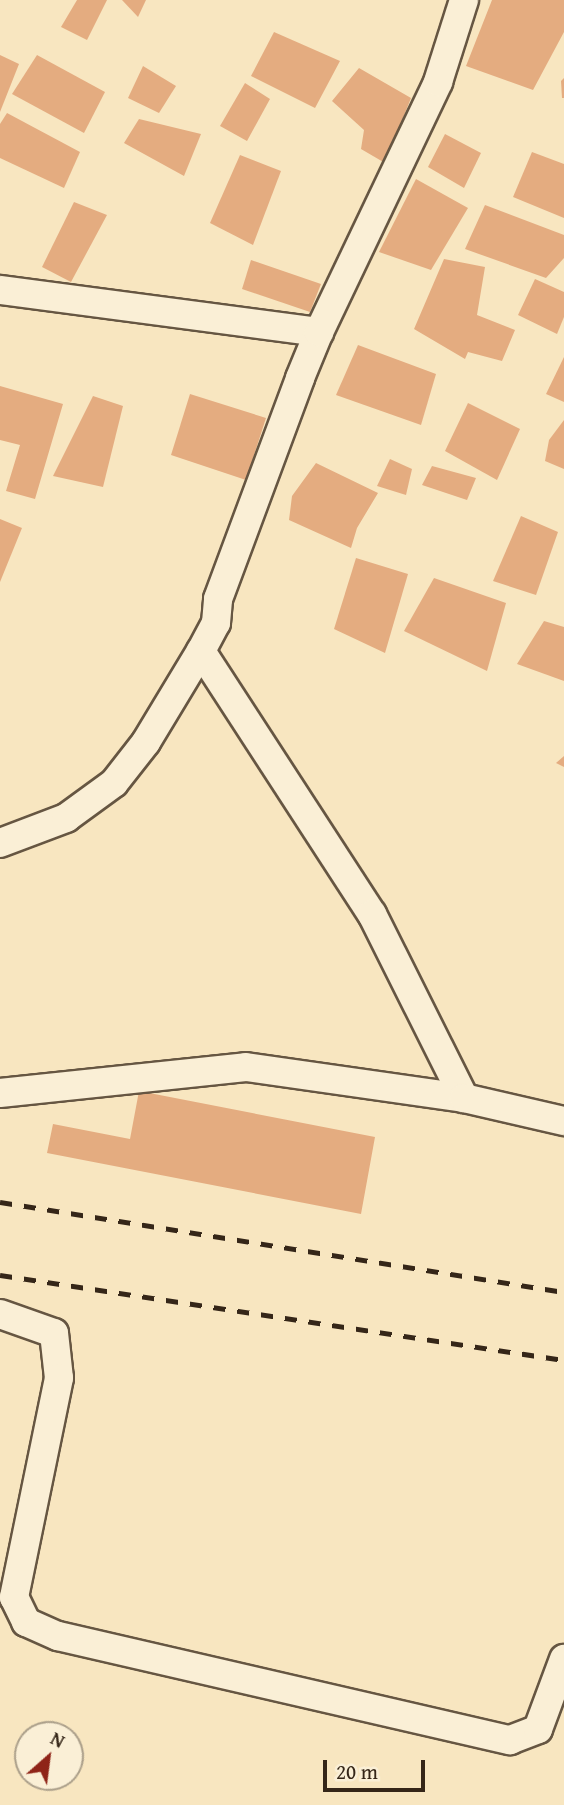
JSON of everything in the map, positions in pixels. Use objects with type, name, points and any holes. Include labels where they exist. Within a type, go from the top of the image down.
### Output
[{"type":"street","points":[[0,843],[66,818],[114,783],[146,742],[201,651],[216,622],[218,599],[319,332],[438,82],[464,0]]},
{"type":"street","points":[[0,290],[319,332]]},
{"type":"street","points":[[201,651],[372,914],[464,1098]]},
{"type":"street","points":[[0,1093],[246,1067],[464,1098],[564,1121]]},
{"type":"street","points":[[0,1314],[54,1332],[58,1378],[13,1597],[26,1622],[71,1639],[510,1740],[538,1729],[564,1659]]},
{"type":"building","points":[[77,0],[107,0],[87,40],[61,27]]},
{"type":"building","points":[[122,0],[146,0],[138,17]]},
{"type":"building","points":[[492,0],[564,0],[564,32],[533,90],[466,66]]},
{"type":"building","points":[[274,32],[340,61],[315,108],[251,76]]},
{"type":"building","points":[[0,55],[19,64],[0,112]]},
{"type":"building","points":[[37,55],[105,92],[84,133],[12,94]]},
{"type":"building","points":[[143,66],[176,86],[159,113],[128,98]]},
{"type":"building","points":[[359,68],[411,98],[385,163],[361,149],[364,130],[332,101]]},
{"type":"building","points":[[564,78],[564,98],[562,98],[561,81]]},
{"type":"building","points":[[245,83],[270,99],[247,141],[220,126]]},
{"type":"building","points":[[7,113],[80,152],[64,188],[0,158],[0,124]]},
{"type":"building","points":[[139,119],[201,134],[184,176],[124,143]]},
{"type":"building","points":[[445,134],[481,153],[464,188],[428,167]]},
{"type":"building","points":[[532,152],[564,164],[564,218],[513,197]]},
{"type":"building","points":[[240,155],[281,171],[253,245],[210,223]]},
{"type":"building","points":[[416,179],[468,208],[431,270],[379,252]]},
{"type":"building","points":[[74,202],[107,215],[71,282],[42,267]]},
{"type":"building","points":[[485,205],[564,235],[564,258],[546,278],[465,249]]},
{"type":"building","points":[[444,259],[485,267],[477,315],[515,330],[502,361],[468,352],[465,359],[414,329]]},
{"type":"building","points":[[251,260],[321,284],[310,312],[242,289]]},
{"type":"building","points":[[535,279],[564,292],[564,317],[557,334],[518,315]]},
{"type":"building","points":[[358,345],[436,374],[421,425],[336,395]]},
{"type":"building","points":[[564,357],[564,402],[546,394]]},
{"type":"building","points":[[0,386],[63,404],[35,499],[6,491],[20,445],[0,440]]},
{"type":"building","points":[[190,394],[266,418],[246,480],[171,455]]},
{"type":"building","points":[[93,396],[123,406],[103,487],[53,476]]},
{"type":"building","points":[[468,403],[520,429],[497,480],[445,451]]},
{"type":"building","points":[[564,420],[564,469],[545,461],[549,440]]},
{"type":"building","points":[[390,459],[412,469],[406,495],[377,486]]},
{"type":"building","points":[[316,463],[378,493],[357,528],[351,548],[289,520],[292,496]]},
{"type":"building","points":[[432,466],[476,478],[467,500],[422,485]]},
{"type":"building","points":[[521,516],[558,532],[536,595],[493,581]]},
{"type":"building","points":[[0,519],[22,528],[0,582]]},
{"type":"building","points":[[356,558],[408,574],[385,653],[334,629]]},
{"type":"building","points":[[434,578],[506,603],[487,671],[404,631]]},
{"type":"building","points":[[544,621],[564,627],[564,681],[517,664]]},
{"type":"building","points":[[564,756],[564,767],[556,763]]},
{"type":"building","points":[[139,1091],[375,1137],[361,1214],[47,1153],[53,1124],[130,1139]]},
{"type":"railway","points":[[0,1202],[564,1292]]},
{"type":"railway","points":[[0,1275],[564,1360]]}]
